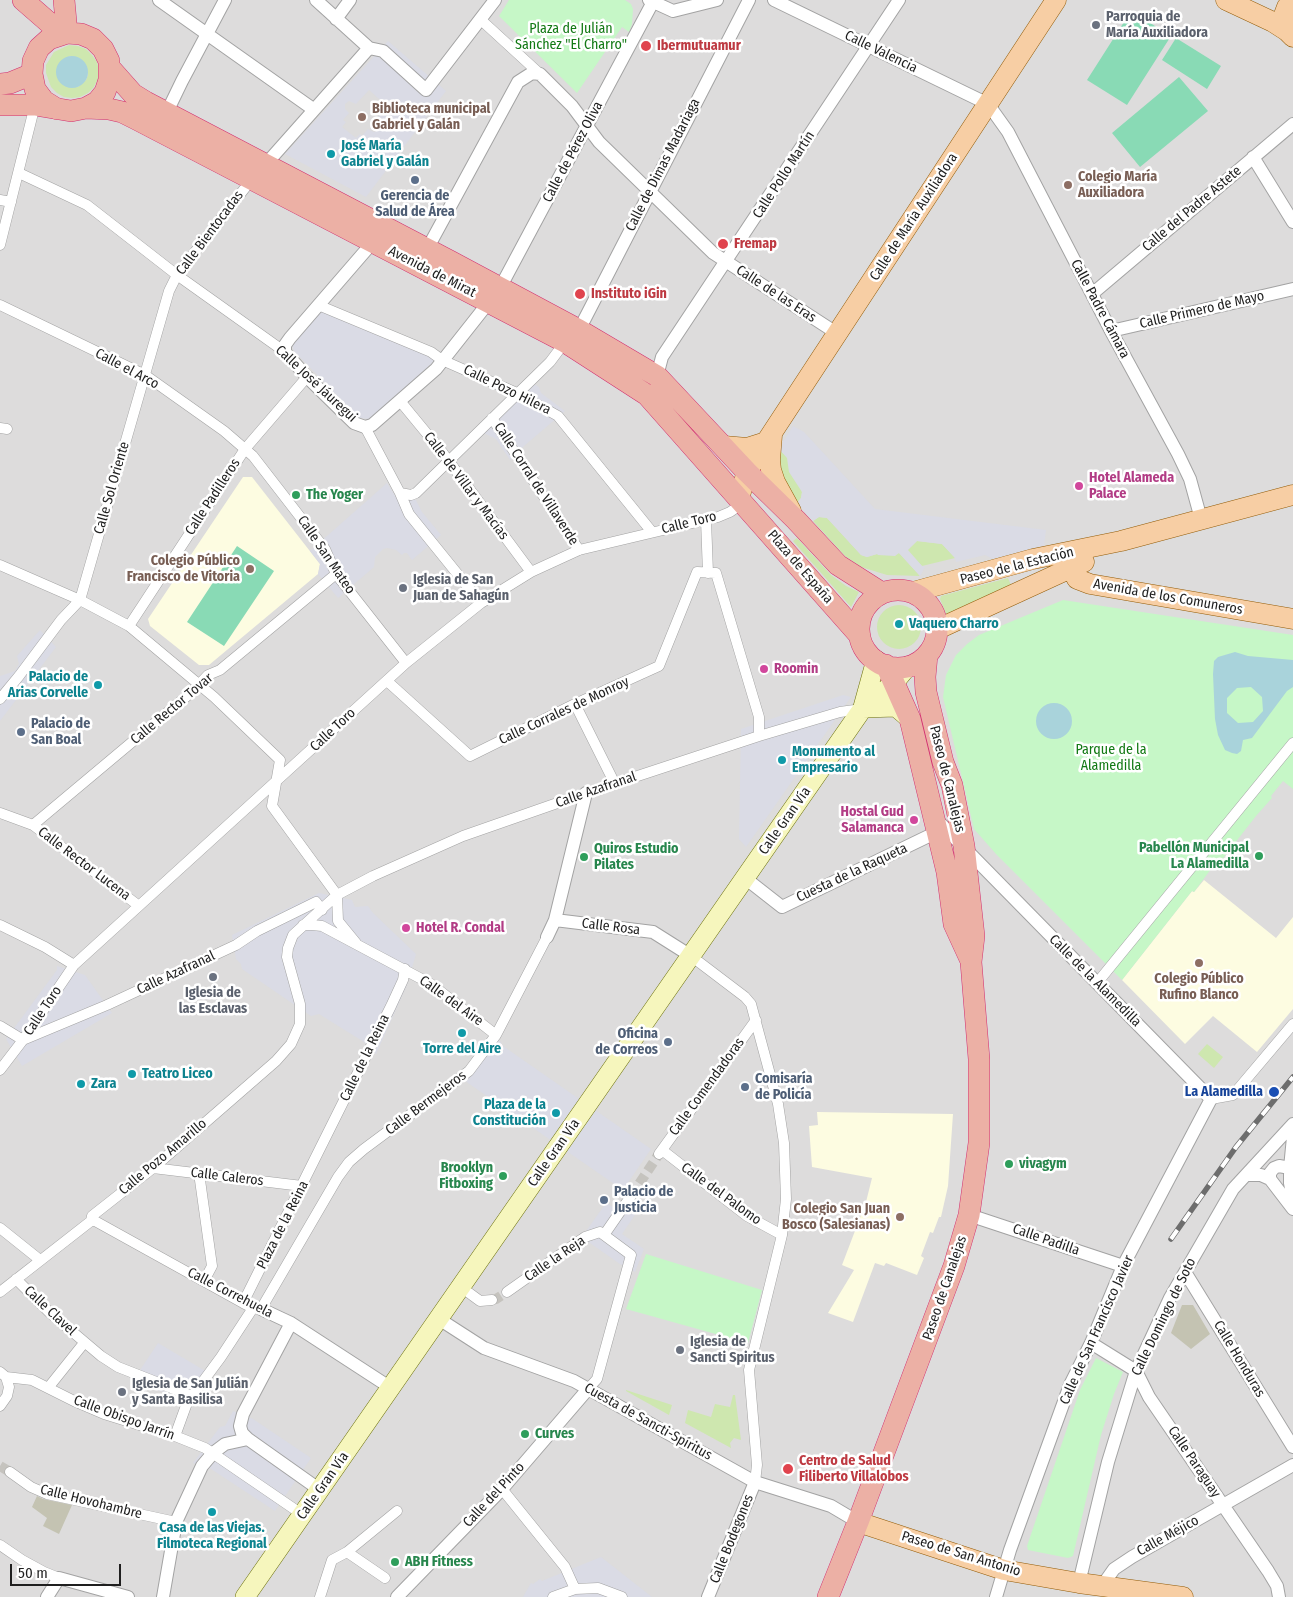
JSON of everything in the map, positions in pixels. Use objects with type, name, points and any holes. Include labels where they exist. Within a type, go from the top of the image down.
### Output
[{"type":"highway","points":[[23,0],[64,33]]},
{"type":"highway","points":[[64,0],[64,33]]},
{"type":"highway","points":[[0,105],[35,105],[71,111],[86,108],[97,102],[105,92],[110,68],[103,49],[93,39],[81,34],[64,33],[49,39],[39,48],[33,61],[32,74],[36,89],[44,100],[56,108]]},
{"type":"highway","name":"Avenida de Mirat","points":[[110,68],[133,94],[167,112],[373,242],[423,257]]},
{"type":"highway","points":[[0,84],[10,83],[32,74]]},
{"type":"highway","name":"Avenida de Mirat","points":[[86,108],[122,112],[259,171],[572,336],[657,376],[747,472]]},
{"type":"highway","name":"Avenida de Mirat","points":[[572,336],[647,395],[741,501]]},
{"type":"highway","name":"Plaza de España","points":[[747,472],[838,565],[882,593]]},
{"type":"highway","name":"Plaza de España","points":[[741,501],[860,636],[863,646],[885,670]]},
{"type":"highway","points":[[860,636],[860,623],[864,610],[872,600],[882,593],[897,589],[913,592],[926,600],[935,614],[938,629],[935,643],[922,660],[908,666],[885,670]]},
{"type":"highway","name":"Paseo de Canalejas","points":[[828,1597],[954,1266],[969,1214],[979,1143],[979,1059],[971,962],[974,936],[972,865],[964,846],[952,785],[943,762],[926,692],[927,655]]},
{"type":"highway","name":"Paseo de Canalejas","points":[[885,670],[910,719],[947,872],[954,924],[971,962]]},
{"type":"main road","name":"Calle de María Auxiliadora","points":[[741,501],[747,472],[1056,0]]},
{"type":"main road","points":[[1226,0],[1273,22],[1290,34]]},
{"type":"main road","points":[[1287,0],[1293,1]]},
{"type":"main road","points":[[1290,34],[1284,23],[1284,15],[1287,7],[1293,1]]},
{"type":"main road","name":"Calle de María Auxiliadora","points":[[769,438],[773,476],[796,520]]},
{"type":"main road","points":[[724,446],[747,448],[769,438]]},
{"type":"main road","name":"Paseo de la Estación","points":[[913,592],[1032,559],[1121,541],[1293,495]]},
{"type":"main road","name":"Paseo de la Estación","points":[[938,629],[1072,569],[1121,541]]},
{"type":"main road","points":[[1072,569],[1083,549]]},
{"type":"main road","name":"Avenida de los Comuneros","points":[[1072,569],[1078,579],[1090,584],[1293,619]]},
{"type":"main road","name":"Calle Gran Vía","points":[[245,1597],[745,878],[862,708],[885,670]]},
{"type":"main road","name":"Calle Gran Vía","points":[[862,708],[885,670]]},
{"type":"main road","points":[[862,708],[896,707],[910,719]]},
{"type":"main road","name":"Paseo de San Antonio","points":[[858,1522],[1004,1570],[1079,1583],[1183,1597]]},
{"type":"street","points":[[159,0],[313,109]]},
{"type":"street","points":[[167,112],[225,0]]},
{"type":"street","points":[[316,0],[368,48],[383,51],[426,90],[495,0]]},
{"type":"street","points":[[336,18],[350,0]]},
{"type":"street","points":[[652,1],[673,11],[717,0]]},
{"type":"street","name":"Calle de Dimas Madariaga","points":[[572,336],[749,0]]},
{"type":"street","name":"Calle Valencia","points":[[774,0],[988,104]]},
{"type":"street","name":"Calle Pollo Martín","points":[[657,376],[662,357],[899,0]]},
{"type":"street","name":"Calle de Pérez Oliva","points":[[365,427],[372,425],[436,369],[495,294],[587,128],[652,1]]},
{"type":"street","points":[[480,19],[572,106],[587,128]]},
{"type":"street","points":[[259,171],[368,48]]},
{"type":"street","points":[[423,257],[518,82],[532,73],[540,74]]},
{"type":"street","name":"Calle Padre Cámara","points":[[988,104],[1008,132],[1111,331],[1188,474],[1201,519]]},
{"type":"street","points":[[0,245],[35,105]]},
{"type":"street","name":"Calle del Padre Astete","points":[[1092,294],[1293,124]]},
{"type":"street","name":"Calle de las Eras","points":[[587,128],[598,142],[712,253],[838,334]]},
{"type":"street","points":[[1253,158],[1293,222]]},
{"type":"street","name":"Calle Bientocadas","points":[[145,375],[169,291],[177,275],[259,171]]},
{"type":"street","name":"Calle José Jáuregui","points":[[19,173],[87,205],[177,275],[285,352],[307,377],[354,423],[365,427],[409,514],[481,603]]},
{"type":"street","points":[[0,200],[11,202]]},
{"type":"street","points":[[285,352],[285,345],[290,338],[373,242]]},
{"type":"street","name":"Calle Primero de Mayo","points":[[1111,331],[1293,289]]},
{"type":"street","name":"Calle el Arco","points":[[0,305],[145,375],[224,431],[245,449]]},
{"type":"street","name":"Calle Pozo Hilera","points":[[318,305],[431,352],[442,360],[517,393],[558,416],[652,532]]},
{"type":"street","points":[[400,493],[411,495],[416,493],[550,362],[572,336]]},
{"type":"street","name":"Calle Sol Oriente","points":[[80,600],[145,375]]},
{"type":"street","name":"Calle Padilleros","points":[[129,626],[245,449],[307,377]]},
{"type":"street","name":"Calle de Villar y Macías","points":[[400,401],[532,572]]},
{"type":"street","name":"Calle Corral de Villaverde","points":[[492,418],[579,550]]},
{"type":"street","name":"Calle San Mateo","points":[[245,449],[262,466],[325,549],[336,574],[406,663]]},
{"type":"street","name":"Calle Toro","points":[[0,1070],[23,1040],[74,965],[406,663],[481,603],[532,572],[579,550],[706,520],[730,512],[741,501]]},
{"type":"street","points":[[706,520],[708,573],[716,573],[759,717],[759,736]]},
{"type":"street","points":[[0,565],[80,600],[129,626],[199,684],[280,760],[272,806],[337,895],[338,921],[359,946]]},
{"type":"street","name":"Calle Corrales de Monroy","points":[[386,681],[470,756],[575,704],[659,666],[697,572],[708,573]]},
{"type":"street","name":"Calle Rector Tovar","points":[[33,825],[208,675],[220,670],[336,574]]},
{"type":"street","points":[[0,699],[60,620],[80,600]]},
{"type":"street","points":[[575,704],[615,784]]},
{"type":"street","name":"Calle Azafranal","points":[[303,925],[337,895],[373,876],[462,836],[759,736],[840,712],[862,708]]},
{"type":"street","points":[[1097,983],[1293,743]]},
{"type":"street","name":"Calle Bermejeros","points":[[176,1436],[187,1402],[257,1309],[349,1162],[469,1071],[496,1035],[555,920],[586,793]]},
{"type":"street","name":"Calle Rector Lucena","points":[[0,813],[33,825],[139,906]]},
{"type":"street","points":[[936,825],[964,846]]},
{"type":"street","name":"Cuesta de la Raqueta","points":[[745,878],[782,907],[936,825]]},
{"type":"street","name":"Calle de la Alamedilla","points":[[972,865],[1097,983],[1211,1100]]},
{"type":"street","name":"Calle Azafranal","points":[[23,1040],[107,1005],[228,949],[257,931],[316,902],[322,910]]},
{"type":"street","name":"Calle Rosa","points":[[555,920],[653,932],[691,956]]},
{"type":"street","points":[[0,925],[45,947],[74,965]]},
{"type":"street","name":"Calle del Aire","points":[[303,925],[322,926],[431,984],[496,1035]]},
{"type":"street","name":"Calle Pozo Amarillo","points":[[0,1292],[91,1221],[92,1216],[153,1168],[281,1055],[296,1035],[300,1024],[300,1004],[287,957],[293,935],[303,925]]},
{"type":"street","points":[[691,956],[745,997],[751,1004],[778,1104],[784,1143],[786,1199],[782,1235],[749,1370],[757,1465],[755,1482]]},
{"type":"street","name":"Calle de la Reina","points":[[322,1146],[403,980],[405,970]]},
{"type":"street","name":"Calle Comendadoras","points":[[660,1152],[756,1020]]},
{"type":"street","points":[[1211,1100],[1233,1095],[1293,1024]]},
{"type":"street","points":[[0,1026],[23,1040]]},
{"type":"street","name":"Calle de San Francisco Javier","points":[[996,1597],[1070,1385],[1091,1343],[1123,1266],[1211,1100]]},
{"type":"street","name":"Calle Domingo de Soto","points":[[1079,1583],[1108,1462],[1136,1371],[1185,1272],[1232,1189],[1293,1124]]},
{"type":"street","points":[[1293,1137],[1290,1168],[1293,1198]]},
{"type":"street","name":"Plaza de la Reina","points":[[243,1302],[322,1146]]},
{"type":"street","name":"Calle del Palomo","points":[[660,1152],[748,1216],[782,1235]]},
{"type":"street","points":[[1270,1179],[1270,1173],[1274,1168],[1280,1166],[1290,1168]]},
{"type":"street","name":"Calle Caleros","points":[[153,1168],[302,1186]]},
{"type":"street","points":[[199,1173],[212,1266],[204,1281]]},
{"type":"street","points":[[1246,1175],[1270,1179],[1293,1209]]},
{"type":"street","name":"Calle la Reja","points":[[604,1235],[631,1196]]},
{"type":"street","name":"Calle Padilla","points":[[969,1214],[1123,1266]]},
{"type":"street","name":"Calle Correhuela","points":[[91,1221],[95,1221],[243,1302],[291,1323],[391,1388]]},
{"type":"street","points":[[0,1228],[40,1260]]},
{"type":"street","name":"Calle la Reja","points":[[507,1292],[585,1237],[600,1232],[631,1255],[597,1378],[588,1389]]},
{"type":"street","name":"Calle Honduras","points":[[1185,1272],[1293,1447]]},
{"type":"street","name":"Calle Clavel","points":[[16,1279],[84,1343],[118,1367],[192,1396]]},
{"type":"street","points":[[461,1287],[480,1301],[492,1300]]},
{"type":"street","name":"Cuesta de Sancti-Spíritus","points":[[439,1319],[484,1348],[574,1381],[755,1482],[831,1506],[858,1522]]},
{"type":"street","points":[[291,1323],[243,1414],[240,1426],[242,1433],[248,1439],[320,1490]]},
{"type":"street","name":"Calle Clavel","points":[[48,1388],[84,1343]]},
{"type":"street","points":[[1091,1343],[1136,1371]]},
{"type":"street","name":"Calle Paraguay","points":[[1136,1371],[1149,1397],[1268,1571],[1277,1586],[1279,1597]]},
{"type":"street","points":[[0,1406],[7,1396],[9,1387],[3,1375]]},
{"type":"street","name":"Calle Obispo Jarrín","points":[[3,1375],[32,1380],[104,1414],[176,1436],[205,1448],[303,1515]]},
{"type":"street","name":"Calle del Pinto","points":[[397,1597],[502,1489],[588,1389]]},
{"type":"street","points":[[163,1597],[176,1522],[202,1466],[213,1453],[225,1444],[248,1439]]},
{"type":"street","name":"Calle Méjico","points":[[1102,1586],[1114,1569],[1132,1557],[1293,1465]]},
{"type":"street","name":"Calle Hovohambre","points":[[10,1472],[31,1487],[47,1494],[176,1522]]},
{"type":"street","name":"Calle Bodegones","points":[[708,1597],[755,1482]]},
{"type":"street","points":[[502,1489],[565,1567],[575,1588]]},
{"type":"street","points":[[320,1597],[332,1560],[347,1552],[397,1511]]},
{"type":"street","points":[[0,1545],[44,1572],[128,1597]]},
{"type":"street","points":[[347,1552],[385,1578]]},
{"type":"street","points":[[46,1597],[59,1578]]},
{"type":"street","points":[[553,1597],[575,1588],[598,1588],[622,1597]]},
{"type":"shaded area","points":[[0,0],[1293,0],[1293,1597],[0,1597]]},
{"type":"shaded area","points":[[388,41],[446,91],[366,197],[285,154]],"holes":[[[369,90],[387,106],[375,121],[380,125],[379,130],[374,132],[368,129],[362,136],[360,134],[356,138],[342,127],[346,122],[343,120],[349,113],[345,109],[345,104],[349,101],[356,104]]]},
{"type":"shaded area","points":[[324,304],[440,353],[431,364],[370,419],[359,418],[294,351],[292,345]]},
{"type":"shaded area","points":[[534,384],[539,387],[541,393],[565,411],[510,460],[496,439],[484,433]]},
{"type":"shaded area","points":[[793,426],[804,432],[875,509],[1046,530],[1044,546],[993,559],[985,555],[956,562],[955,558],[942,544],[917,541],[908,550],[925,567],[920,576],[899,553],[895,556],[877,554],[867,557],[861,555],[827,518],[819,517],[813,521],[797,503],[801,498],[802,492],[789,472],[787,458],[779,449]]},
{"type":"shaded area","name":"Colegio Público Francisco de Vitoria","points":[[243,477],[252,477],[320,564],[318,574],[209,665],[199,665],[150,626],[148,619]]},
{"type":"shaded area","points":[[387,483],[396,497],[416,500],[422,512],[441,535],[412,560],[407,553],[402,555],[396,550],[383,549],[375,557],[374,567],[338,598],[318,574],[320,564],[310,551]]},
{"type":"shaded area","points":[[40,630],[56,647],[0,721],[0,676],[15,671],[19,664],[17,656]]},
{"type":"shaded area","points":[[843,695],[851,697],[746,847],[739,839],[741,729]]},
{"type":"shaded area","name":"Colegio Público Rufino Blanco","points":[[1204,880],[1276,938],[1293,917],[1293,1009],[1257,1052],[1213,1016],[1185,1044],[1122,980],[1192,891],[1194,892]]},
{"type":"shaded area","points":[[319,893],[352,900],[355,907],[368,906],[416,954],[407,985],[376,1054],[364,1042],[319,1014],[311,1016],[242,969],[241,964],[236,959],[232,935]]},
{"type":"shaded area","points":[[57,966],[85,975],[112,1013],[22,1066],[6,1039],[57,970]]},
{"type":"shaded area","name":"Plaza de la Constitución","points":[[496,1035],[503,1046],[651,1149],[623,1190],[462,1077]]},
{"type":"shaded area","name":"Colegio San Juan Bosco (Salesianas)","points":[[817,1112],[953,1114],[948,1186],[941,1217],[939,1217],[933,1233],[930,1232],[921,1256],[924,1258],[917,1275],[886,1263],[884,1266],[875,1263],[853,1322],[828,1313],[854,1270],[842,1265],[866,1202],[872,1178],[812,1167],[809,1126],[818,1125]]},
{"type":"shaded area","points":[[629,1194],[643,1203],[622,1234],[644,1249],[635,1272],[587,1241],[584,1234],[606,1203],[619,1211]]},
{"type":"shaded area","points":[[1182,1305],[1193,1305],[1210,1334],[1191,1349],[1171,1333]]},
{"type":"shaded area","points":[[158,1343],[207,1372],[190,1405],[169,1393],[151,1389],[151,1384],[137,1381],[140,1370]]},
{"type":"shaded area","points":[[233,1411],[253,1419],[311,1458],[275,1511],[211,1469],[193,1463],[220,1427],[225,1426]]},
{"type":"shaded area","points":[[37,1496],[72,1505],[59,1534],[43,1526],[47,1518],[32,1507]]},
{"type":"shaded area","points":[[601,1557],[652,1597],[523,1597],[531,1583],[533,1584],[540,1579],[542,1581]]},
{"type":"green space","name":"Plaza de Julián Sánchez \"El Charro\"","points":[[509,0],[625,0],[631,4],[633,9],[632,24],[629,32],[622,27],[577,93],[499,16]]},
{"type":"green space","points":[[1131,11],[1171,36],[1127,105],[1087,80]]},
{"type":"green space","points":[[1176,38],[1221,66],[1207,89],[1162,60]]},
{"type":"green space","points":[[69,45],[86,49],[92,55],[97,62],[99,70],[98,79],[88,93],[80,97],[64,97],[51,87],[46,73],[46,65],[54,52]],"holes":[[[69,56],[79,58],[86,65],[88,75],[86,80],[78,87],[67,87],[59,81]]]},
{"type":"green space","points":[[1179,77],[1208,111],[1140,167],[1112,133]]},
{"type":"green space","points":[[779,449],[788,458],[802,492],[801,498],[797,503],[781,484]]},
{"type":"green space","points":[[819,517],[827,518],[861,555],[867,557],[877,554],[899,553],[920,576],[887,575],[861,567],[845,556],[813,521]]},
{"type":"green space","points":[[797,538],[831,575],[846,586],[859,592],[851,607],[793,541]]},
{"type":"green space","points":[[917,541],[942,544],[955,558],[922,566],[907,550]]},
{"type":"green space","points":[[237,546],[274,571],[224,646],[187,622]]},
{"type":"green space","points":[[1008,578],[1011,585],[946,614],[940,599],[941,596]]},
{"type":"green space","name":"Parque de la Alamedilla","points":[[1063,600],[1293,635],[1293,789],[1283,781],[1271,796],[1272,798],[1217,866],[1214,865],[1194,892],[1192,891],[1122,980],[996,854],[974,829],[943,697],[946,675],[956,655],[967,644],[979,635]]},
{"type":"green space","points":[[903,605],[915,611],[920,618],[920,636],[915,643],[908,648],[895,649],[887,646],[880,639],[877,623],[880,615],[887,608]]},
{"type":"green space","points":[[1207,1044],[1223,1057],[1214,1068],[1198,1054]]},
{"type":"green space","points":[[646,1254],[762,1290],[748,1343],[626,1309]]},
{"type":"green space","points":[[1096,1358],[1123,1372],[1101,1435],[1073,1556],[1068,1558],[1028,1550],[1027,1546],[1080,1390]]},
{"type":"green space","points":[[626,1391],[672,1405],[669,1415]]},
{"type":"green space","points":[[733,1395],[735,1395],[741,1440],[734,1438],[730,1443],[731,1448],[685,1423],[688,1410],[711,1417],[715,1404],[730,1407]]},
{"type":"water","points":[[72,56],[78,57],[83,61],[87,66],[87,78],[83,83],[78,87],[72,88],[66,87],[61,83],[57,78],[56,72],[57,66],[61,61],[66,57]]},
{"type":"water","points":[[1235,652],[1248,656],[1293,660],[1293,687],[1287,691],[1252,738],[1243,740],[1241,751],[1237,754],[1225,750],[1218,735],[1215,719],[1213,674],[1214,661],[1218,657]],"holes":[[[1251,687],[1262,697],[1263,711],[1253,722],[1238,723],[1227,713],[1227,698],[1237,688]]]},
{"type":"water","points":[[1054,703],[1067,708],[1072,721],[1067,734],[1054,739],[1041,734],[1036,721],[1041,708]]},
{"type":"tunnel","points":[[631,1196],[659,1154]]},
{"type":"tunnel","points":[[492,1300],[507,1292]]},
{"type":"tunnel","points":[[0,1466],[10,1472]]},
{"type":"railway","points":[[1171,1239],[1236,1147],[1293,1077]]},
{"type":"place","name":"Parroquia de María Auxiliadora","points":[[1096,25]]},
{"type":"place","name":"Ibermutuamur","points":[[646,46]]},
{"type":"place","name":"Biblioteca municipal Gabriel y Galán","points":[[362,117]]},
{"type":"place","name":"José María Gabriel y Galán","points":[[331,154]]},
{"type":"place","name":"Gerencia de Salud de Área","points":[[415,180]]},
{"type":"place","name":"Colegio María Auxiliadora","points":[[1068,185]]},
{"type":"place","name":"Fremap","points":[[723,244]]},
{"type":"place","name":"Instituto iGin","points":[[580,294]]},
{"type":"place","name":"Hotel Alameda Palace","points":[[1079,486]]},
{"type":"place","name":"The Yoger","points":[[296,495]]},
{"type":"place","name":"Colegio Público Francisco de Vitoria","points":[[250,569]]},
{"type":"place","name":"Iglesia de San Juan de Sahagún","points":[[403,588]]},
{"type":"place","name":"Vaquero Charro","points":[[899,624]]},
{"type":"place","name":"Roomin","points":[[764,669]]},
{"type":"place","name":"Palacio de Arias Corvelle","points":[[98,685]]},
{"type":"place","name":"Palacio de San Boal","points":[[21,732]]},
{"type":"place","name":"Monumento al Empresario","points":[[782,760]]},
{"type":"place","name":"Hostal Gud Salamanca","points":[[914,820]]},
{"type":"place","name":"Pabellón Municipal La Alamedilla","points":[[1259,856]]},
{"type":"place","name":"Quiros Estudio Pilates","points":[[584,857]]},
{"type":"place","name":"Hotel R. Condal","points":[[406,928]]},
{"type":"place","name":"Colegio Público Rufino Blanco","points":[[1199,963]]},
{"type":"place","name":"Iglesia de las Esclavas","points":[[213,977]]},
{"type":"place","name":"Torre del Aire","points":[[462,1033]]},
{"type":"place","name":"Oficina de Correos","points":[[668,1042]]},
{"type":"place","name":"Teatro Liceo","points":[[132,1074]]},
{"type":"place","name":"Zara","points":[[81,1084]]},
{"type":"place","name":"Comisaría de Policía","points":[[745,1087]]},
{"type":"place","name":"La Alamedilla","points":[[1274,1092]]},
{"type":"place","name":"Plaza de la Constitución","points":[[556,1113]]},
{"type":"place","name":"vivagym","points":[[1009,1164]]},
{"type":"place","name":"Brooklyn Fitboxing","points":[[503,1176]]},
{"type":"place","name":"Palacio de Justicia","points":[[604,1200]]},
{"type":"place","name":"Colegio San Juan Bosco (Salesianas)","points":[[900,1217]]},
{"type":"place","name":"Iglesia de Sancti Spiritus","points":[[680,1350]]},
{"type":"place","name":"Iglesia de San Julián y Santa Basilisa","points":[[122,1392]]},
{"type":"place","name":"Curves","points":[[525,1434]]},
{"type":"place","name":"Centro de Salud Filiberto Villalobos","points":[[788,1469]]},
{"type":"place","name":"Casa de las Viejas. Filmoteca Regional","points":[[212,1512]]},
{"type":"place","name":"ABH Fitness","points":[[395,1562]]}]
